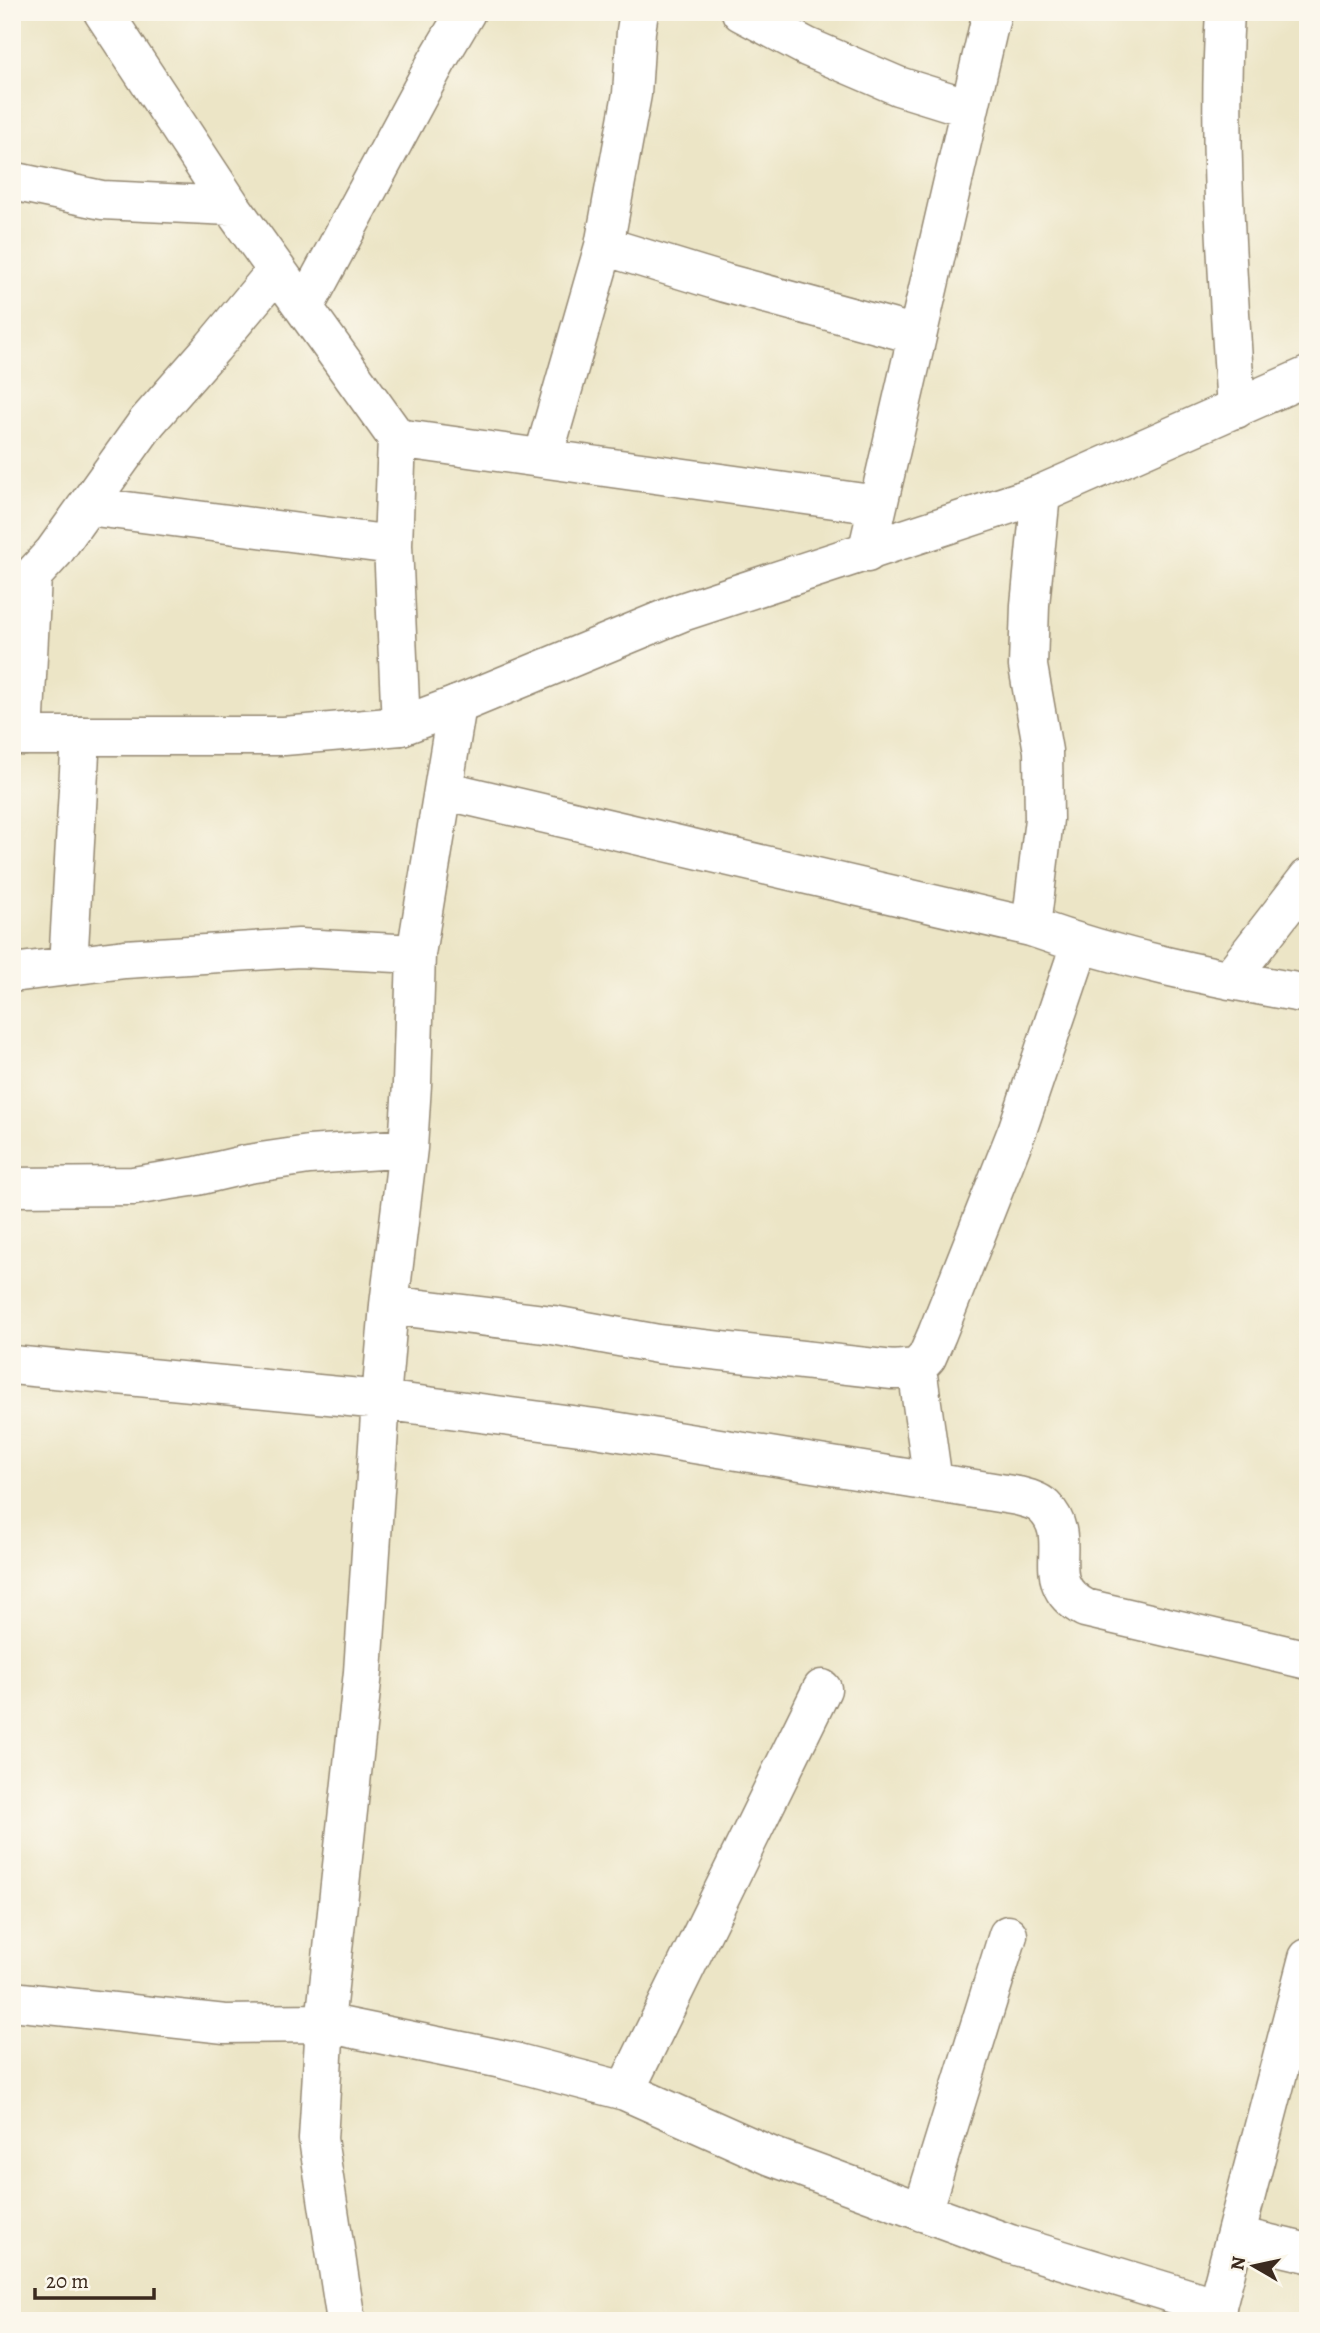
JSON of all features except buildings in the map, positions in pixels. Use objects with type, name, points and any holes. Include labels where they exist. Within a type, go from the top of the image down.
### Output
[{"type":"street","points":[[103,12],[231,206],[397,438],[393,545],[401,726]]},
{"type":"street","points":[[304,308],[466,12]]},
{"type":"street","points":[[543,458],[604,246],[632,94],[639,12]]},
{"type":"street","points":[[741,12],[807,47],[898,86],[969,108]]},
{"type":"street","points":[[867,553],[992,12]]},
{"type":"street","points":[[1225,12],[1220,84],[1224,224],[1236,409]]},
{"type":"street","points":[[12,181],[102,200],[231,206]]},
{"type":"street","points":[[604,246],[725,283],[917,335]]},
{"type":"street","points":[[276,270],[147,422],[54,551],[32,576],[18,736],[284,736],[401,726],[682,612],[1041,494],[1308,376]]},
{"type":"street","points":[[397,438],[878,505]]},
{"type":"street","points":[[1031,927],[1044,819],[1043,751],[1028,666],[1030,605],[1041,494]]},
{"type":"street","points":[[87,506],[393,545]]},
{"type":"street","points":[[346,2321],[318,2139],[325,2023],[363,1672],[389,1305],[408,1148],[416,954],[457,705]]},
{"type":"street","points":[[68,966],[81,736]]},
{"type":"street","points":[[443,790],[1031,927],[1080,944],[1229,981],[1308,995]]},
{"type":"street","points":[[1229,981],[1308,878]]},
{"type":"street","points":[[389,1305],[552,1325],[658,1344],[893,1370],[916,1368],[927,1357],[1017,1131],[1080,944]]},
{"type":"street","points":[[12,973],[124,959],[299,948],[416,954]]},
{"type":"street","points":[[12,1187],[133,1186],[309,1155],[408,1148]]},
{"type":"street","points":[[12,1365],[381,1401],[595,1428],[1018,1496],[1043,1505],[1058,1528],[1059,1583],[1071,1600],[1085,1608],[1308,1660]]},
{"type":"street","points":[[916,1368],[933,1482]]},
{"type":"street","points":[[625,2091],[822,1689]]},
{"type":"street","points":[[922,2212],[1009,1935]]},
{"type":"street","points":[[12,2001],[225,2024],[325,2023],[506,2060],[625,2091],[771,2157],[1010,2244],[1215,2314],[1308,1958]]},
{"type":"street","points":[[1236,2236],[1308,2253]]}]
